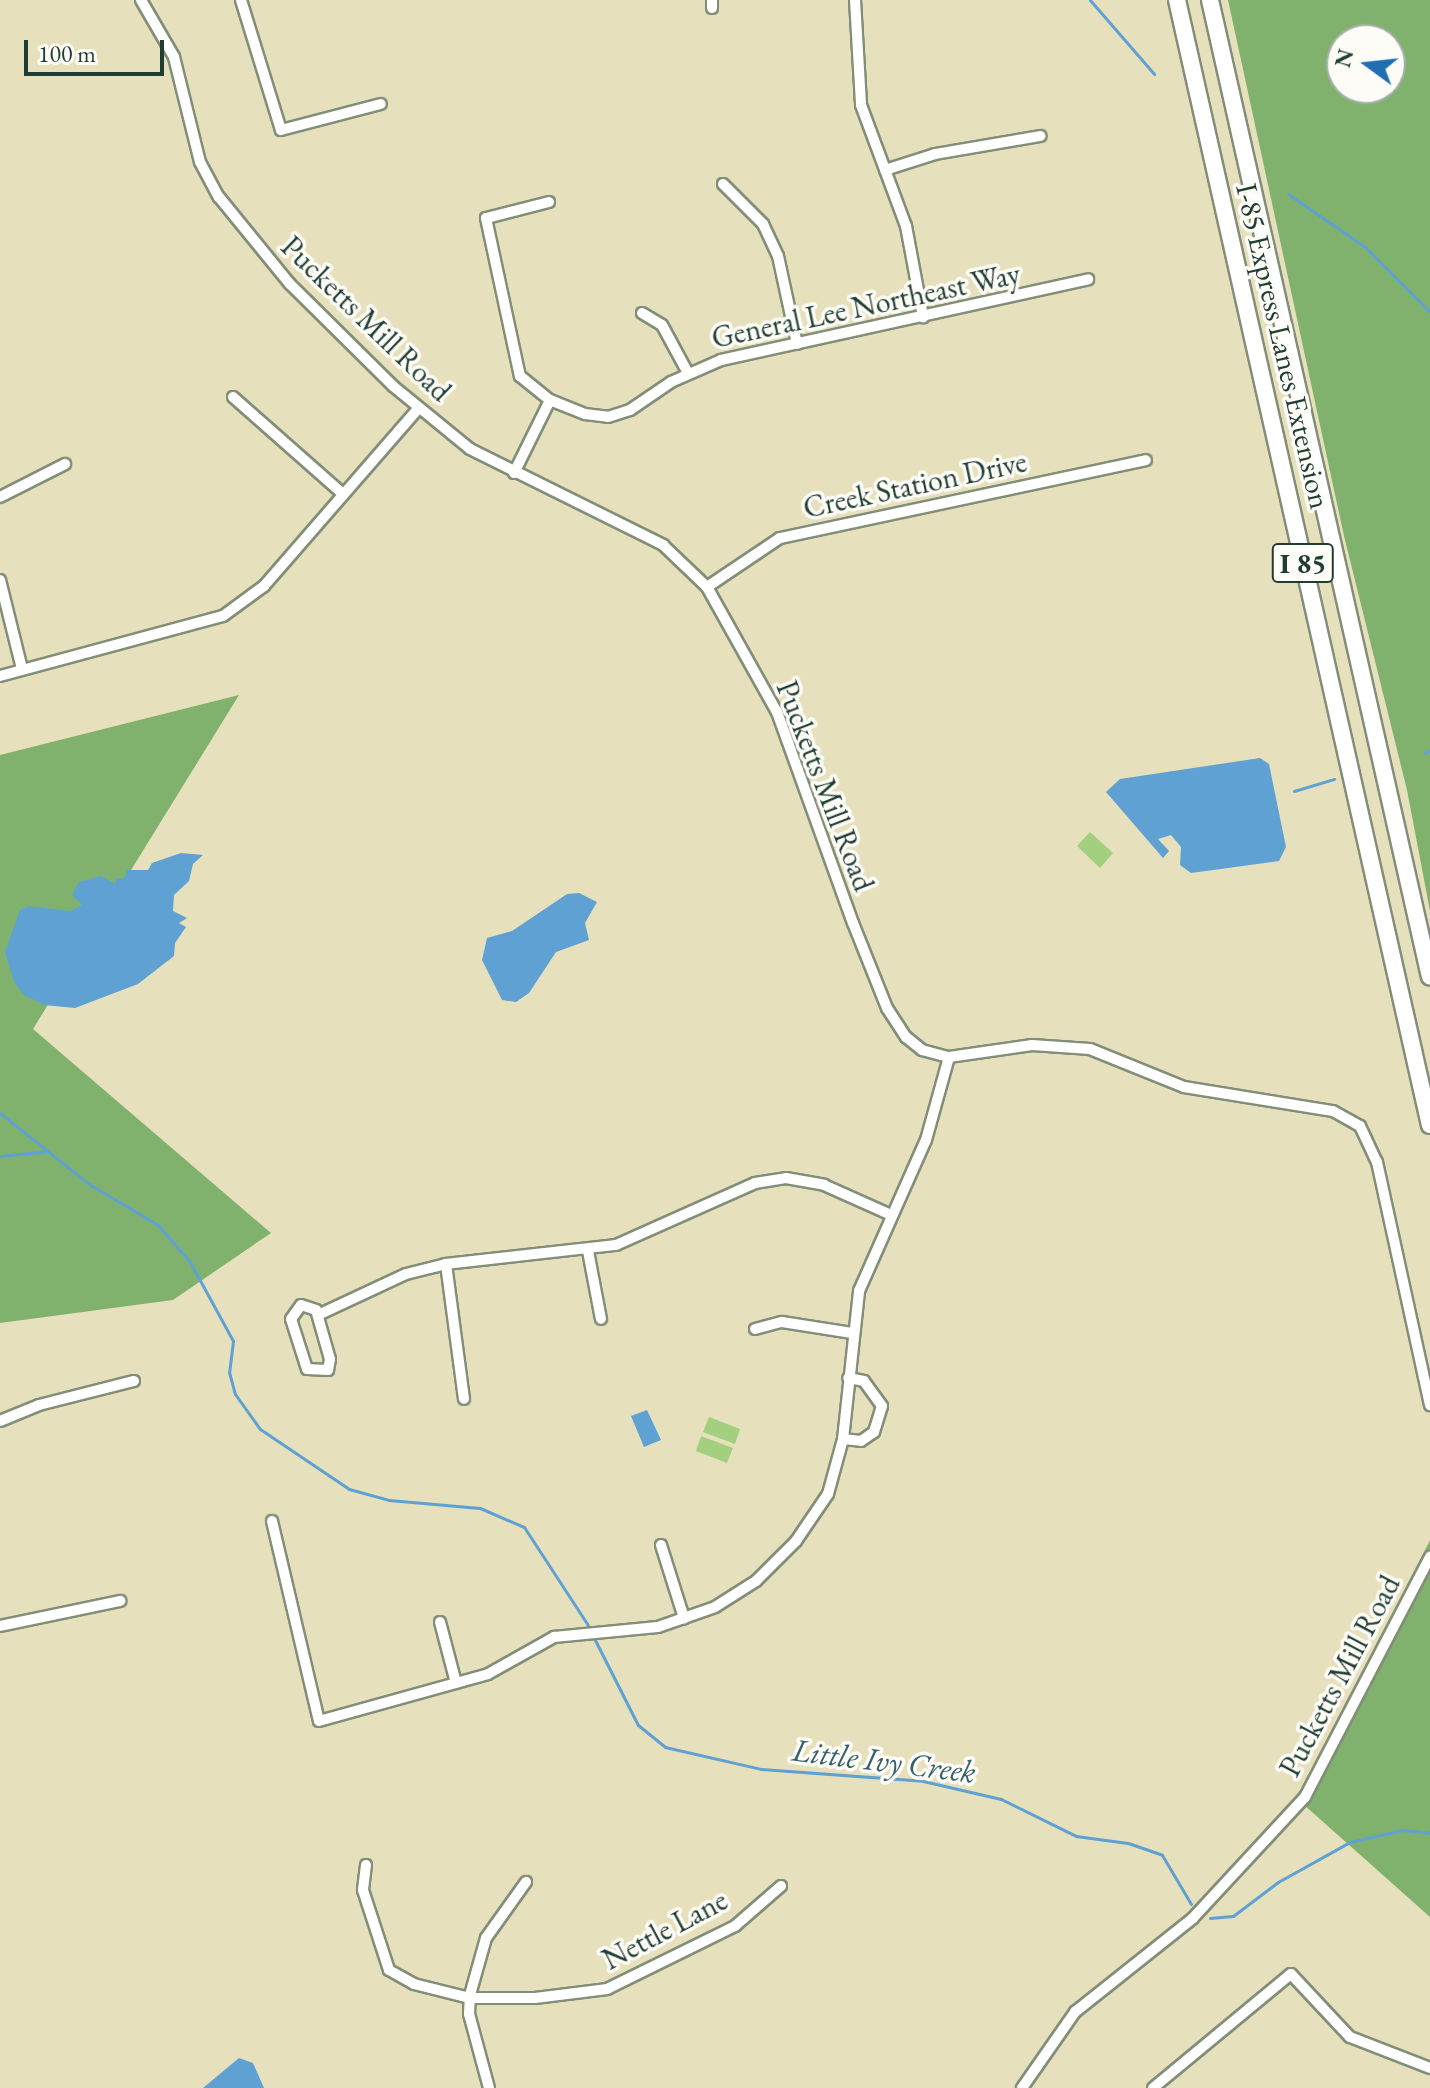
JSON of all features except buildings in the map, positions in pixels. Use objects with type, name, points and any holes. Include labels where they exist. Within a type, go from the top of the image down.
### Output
[{"type":"highway","name":"I-85 Express Lanes Extension","points":[[1177,0],[1430,1125]]},
{"type":"highway","name":"I-85 Express Lanes Extension","points":[[1210,0],[1430,977]]},
{"type":"street","name":"Pucketts Mill Road","points":[[141,0],[174,57],[200,162],[219,197],[290,284],[419,408],[470,449],[663,545],[707,587],[777,712],[887,1008],[916,1046],[949,1057]]},
{"type":"street","points":[[241,0],[281,130],[381,104]]},
{"type":"street","points":[[855,0],[858,89],[906,226],[923,317]]},
{"type":"street","points":[[885,170],[935,154],[1040,136]]},
{"type":"street","points":[[723,184],[763,224],[778,256],[797,344]]},
{"type":"street","name":"General Lee Northeast Way","points":[[549,202],[486,218],[520,376],[550,400],[608,417],[630,410],[688,373],[721,360],[1088,279]]},
{"type":"street","points":[[642,313],[662,325],[688,373]]},
{"type":"street","points":[[233,397],[343,494]]},
{"type":"street","points":[[514,473],[550,400]]},
{"type":"street","points":[[0,676],[223,616],[264,586],[419,408]]},
{"type":"street","name":"Creek Station Drive","points":[[707,587],[780,538],[1146,460]]},
{"type":"street","points":[[0,497],[65,464]]},
{"type":"street","points":[[0,580],[22,669]]},
{"type":"street","points":[[272,1521],[319,1721],[488,1674],[554,1637],[658,1627],[715,1607],[756,1581],[796,1541],[828,1494],[843,1439],[852,1333],[859,1291],[926,1140],[949,1057],[1032,1045],[1090,1049],[1184,1087],[1350,1118],[1370,1141],[1377,1162],[1430,1405]]},
{"type":"street","points":[[318,1315],[406,1274],[446,1264],[588,1251],[616,1245],[755,1183],[786,1178],[824,1185],[891,1215]]},
{"type":"street","points":[[588,1251],[601,1319]]},
{"type":"street","points":[[446,1264],[464,1399]]},
{"type":"street","points":[[301,1305],[310,1305],[318,1315],[330,1359],[328,1370],[318,1372],[307,1369],[291,1319],[294,1308],[301,1305]]},
{"type":"street","points":[[755,1329],[782,1322],[852,1333]]},
{"type":"street","points":[[843,1439],[861,1441],[874,1432],[882,1406],[864,1381],[848,1378]]},
{"type":"street","points":[[0,1421],[39,1405],[134,1381]]},
{"type":"street","points":[[661,1545],[684,1618]]},
{"type":"street","name":"Pucketts Mill Road","points":[[1022,2088],[1075,2012],[1193,1918],[1305,1797],[1430,1557]]},
{"type":"street","points":[[0,1626],[120,1601]]},
{"type":"street","points":[[440,1622],[456,1683]]},
{"type":"street","name":"Nettle Lane","points":[[366,1865],[363,1890],[389,1970],[414,1984],[470,1998],[535,1998],[607,1989],[735,1926],[781,1886]]},
{"type":"street","points":[[489,2088],[470,1998],[486,1938],[526,1882]]},
{"type":"street","points":[[1153,2088],[1291,1974],[1350,2037],[1430,2068]]},
{"type":"green space","points":[[1228,0],[1430,0],[1430,911],[1407,790],[1344,536]]},
{"type":"green space","points":[[239,695],[33,1029],[271,1233],[173,1300],[0,1323],[0,755]]},
{"type":"green space","points":[[1090,832],[1113,853],[1100,868],[1077,846]]},
{"type":"green space","points":[[709,1417],[740,1429],[735,1444],[703,1432]]},
{"type":"green space","points":[[701,1436],[733,1448],[727,1463],[696,1451]]},
{"type":"green space","points":[[1430,1540],[1430,1917],[1303,1804]]},
{"type":"water","points":[[1260,758],[1269,764],[1286,847],[1279,861],[1191,873],[1180,865],[1181,847],[1171,835],[1158,839],[1169,851],[1163,858],[1106,792],[1120,779]]},
{"type":"water","points":[[181,853],[203,855],[193,864],[189,881],[174,895],[173,911],[187,918],[179,923],[186,927],[175,943],[174,956],[138,984],[75,1008],[44,1005],[24,995],[14,982],[5,952],[20,910],[28,906],[70,911],[82,905],[72,895],[79,882],[101,876],[115,884],[116,878],[124,879],[127,870],[148,870],[152,863]]},
{"type":"water","points":[[579,893],[597,902],[585,923],[589,940],[556,952],[529,993],[516,1002],[502,1000],[482,960],[487,938],[512,931],[567,894]]},
{"type":"water","points":[[647,1410],[661,1440],[644,1447],[631,1416]]},
{"type":"water","points":[[239,2058],[253,2063],[264,2088],[203,2088]]},
{"type":"waterway","points":[[1090,0],[1154,74]]},
{"type":"waterway","points":[[1288,194],[1365,247],[1430,312]]},
{"type":"waterway","points":[[1425,753],[1430,750]]},
{"type":"waterway","points":[[1294,791],[1334,779]]},
{"type":"waterway","name":"Little Ivy Creek","points":[[0,1113],[89,1184],[158,1225],[190,1262],[233,1341],[229,1372],[235,1394],[260,1429],[349,1489],[389,1500],[480,1508],[524,1527],[588,1625]]},
{"type":"waterway","points":[[0,1156],[49,1151]]},
{"type":"waterway","name":"Little Ivy Creek","points":[[595,1640],[638,1725],[665,1747],[761,1769],[923,1781],[1001,1799],[1076,1836],[1128,1843],[1162,1855],[1191,1904]]},
{"type":"waterway","name":"Little Ivy Creek","points":[[1210,1918],[1233,1916],[1278,1882],[1350,1842],[1403,1830],[1430,1833]]}]
